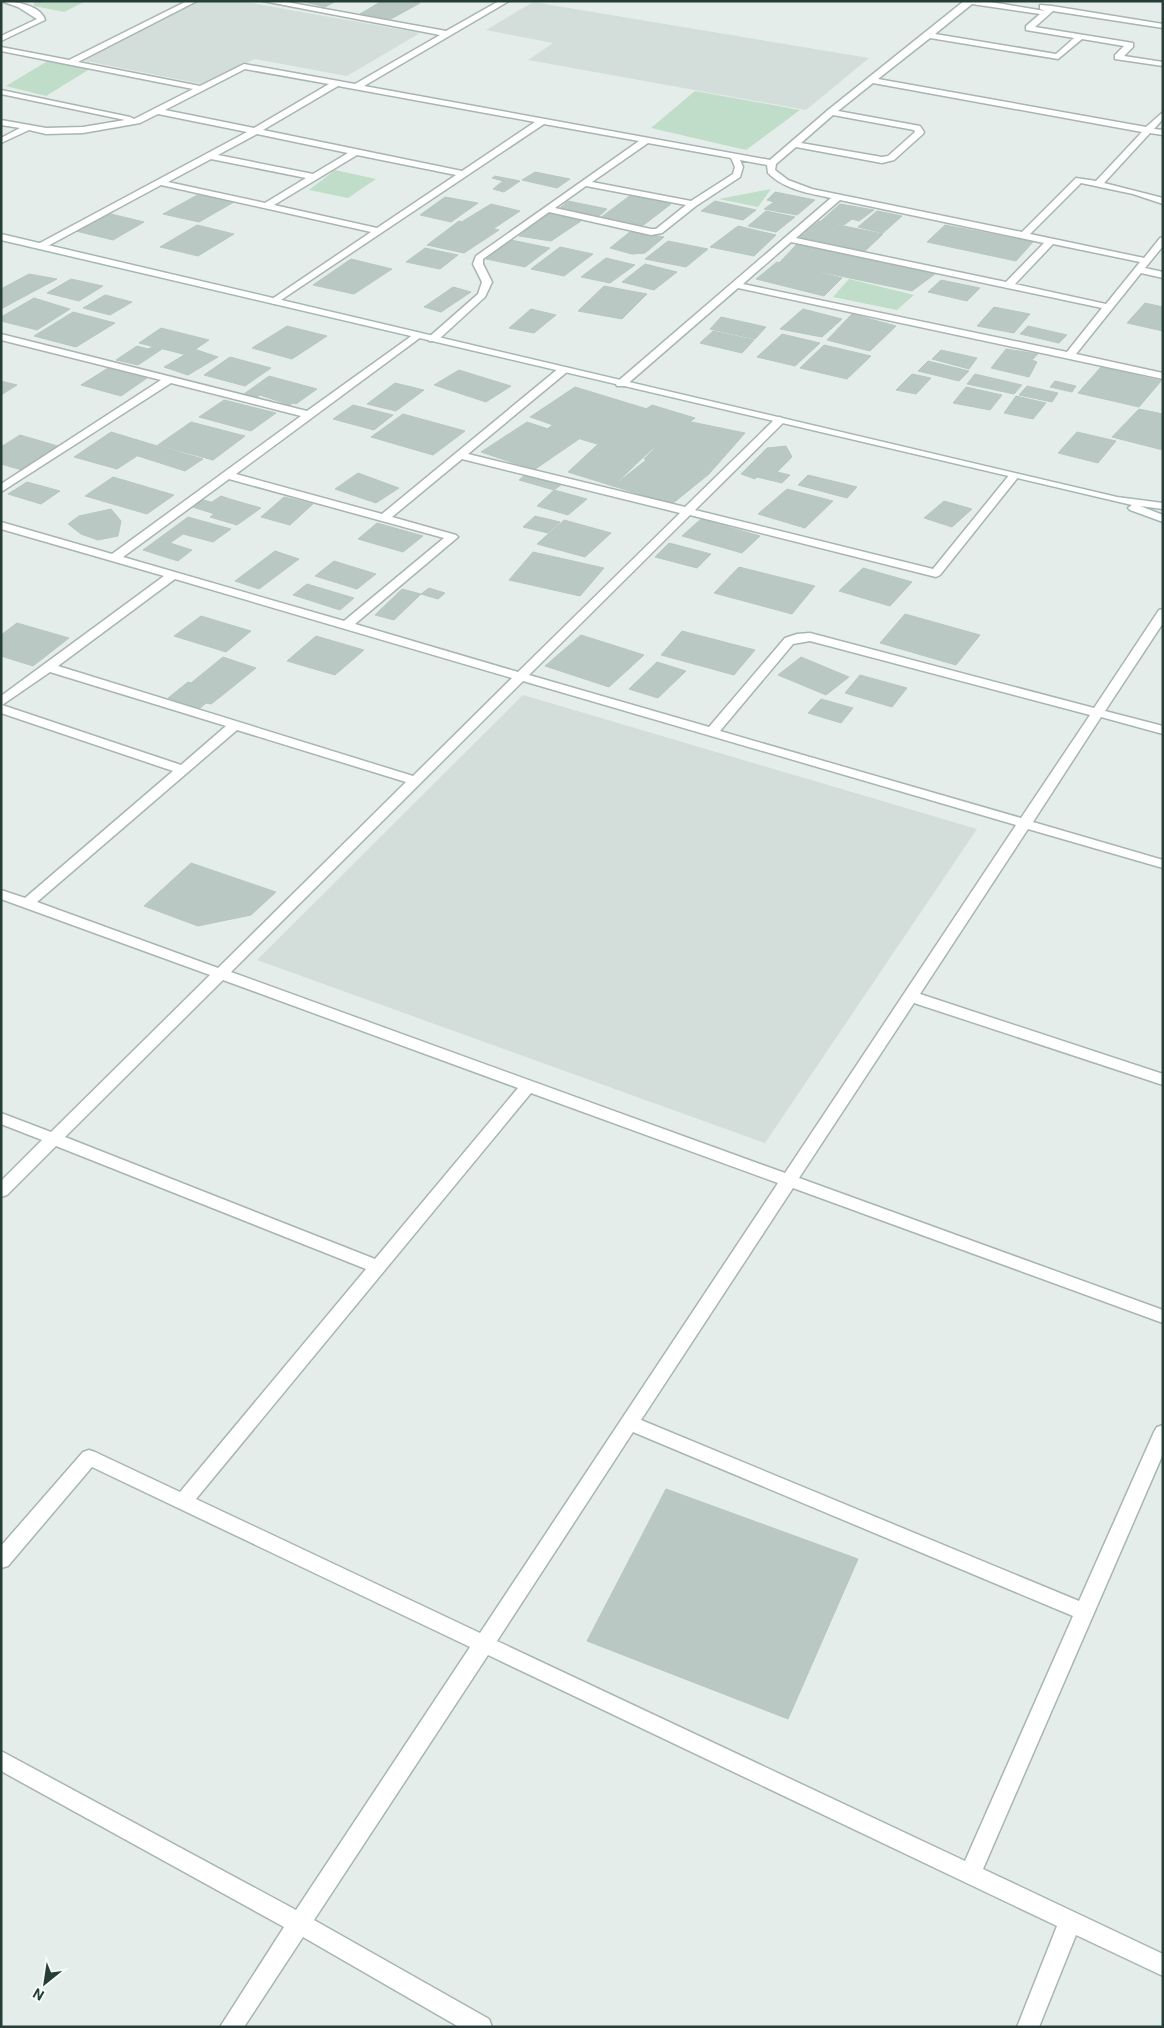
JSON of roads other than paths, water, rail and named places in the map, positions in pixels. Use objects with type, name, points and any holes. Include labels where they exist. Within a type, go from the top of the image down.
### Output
[{"type":"street","points":[[1,39],[41,20],[40,16],[24,3],[5,1]]},
{"type":"street","points":[[71,62],[193,1]]},
{"type":"street","points":[[267,1],[448,34]]},
{"type":"street","points":[[357,86],[505,1]]},
{"type":"street","points":[[1147,261],[838,197],[791,184],[776,177],[771,171],[772,163],[831,112],[969,1],[1049,8],[1163,26]]},
{"type":"street","points":[[1049,8],[1029,28],[1130,45],[1118,57],[1163,64]]},
{"type":"street","points":[[928,35],[1058,57],[1080,37]]},
{"type":"street","points":[[2,49],[200,88]]},
{"type":"street","points":[[1,122],[46,131],[66,131],[137,121],[244,66],[772,163]]},
{"type":"street","points":[[871,80],[1163,132]]},
{"type":"street","points":[[41,246],[254,132],[337,83]]},
{"type":"street","points":[[1,92],[137,121]]},
{"type":"street","points":[[156,111],[463,174]]},
{"type":"street","points":[[794,144],[882,160],[891,158],[920,132],[917,128],[831,112]]},
{"type":"street","points":[[1098,184],[1163,114]]},
{"type":"street","points":[[275,301],[542,121]]},
{"type":"street","points":[[1,141],[27,128]]},
{"type":"street","points":[[433,339],[482,295],[487,282],[478,264],[479,258],[646,140]]},
{"type":"street","points":[[266,206],[356,152]]},
{"type":"street","points":[[210,156],[314,177]]},
{"type":"street","points":[[546,209],[655,232],[660,231],[694,204],[737,175],[739,167],[734,156]]},
{"type":"street","points":[[1024,235],[1079,180],[1135,192],[1163,201]]},
{"type":"street","points":[[158,182],[378,231]]},
{"type":"street","points":[[584,183],[694,204]]},
{"type":"street","points":[[621,384],[838,197]]},
{"type":"street","points":[[1,237],[1117,500],[1163,506]]},
{"type":"street","points":[[789,239],[1109,307]]},
{"type":"street","points":[[1008,286],[1051,240]]},
{"type":"street","points":[[1069,356],[1163,240]]},
{"type":"street","points":[[1140,270],[1163,275]]},
{"type":"street","points":[[736,285],[1163,376]]},
{"type":"street","points":[[114,558],[417,335]]},
{"type":"street","points":[[1,337],[310,415]]},
{"type":"street","points":[[384,518],[563,370]]},
{"type":"street","points":[[1,489],[168,380]]},
{"type":"street","points":[[1,1191],[780,420]]},
{"type":"street","points":[[460,455],[936,573],[1014,476]]},
{"type":"street","points":[[228,475],[452,537],[346,626]]},
{"type":"street","points":[[1117,500],[1163,519]]},
{"type":"street","points":[[1,525],[1163,864]]},
{"type":"street","points":[[1,540],[16,530]]},
{"type":"street","points":[[1,702],[172,575]]},
{"type":"street","points":[[231,2027],[1163,613]]},
{"type":"street","points":[[712,732],[789,641],[810,637],[1163,730]]},
{"type":"street","points":[[48,667],[416,781]]},
{"type":"street","points":[[1,709],[183,770]]},
{"type":"street","points":[[28,903],[235,725]]},
{"type":"street","points":[[1,894],[1163,1317]]},
{"type":"street","points":[[910,996],[1163,1080]]},
{"type":"street","points":[[183,1502],[528,1086]]},
{"type":"street","points":[[1,1118],[378,1267]]},
{"type":"street","points":[[629,1423],[1084,1612]]},
{"type":"street","points":[[970,1874],[1163,1432]]},
{"type":"street","points":[[1,1560],[89,1457],[1163,1965]]},
{"type":"street","points":[[1,1760],[299,1923],[481,2027]]},
{"type":"street","points":[[1028,2027],[1070,1921]]}]
